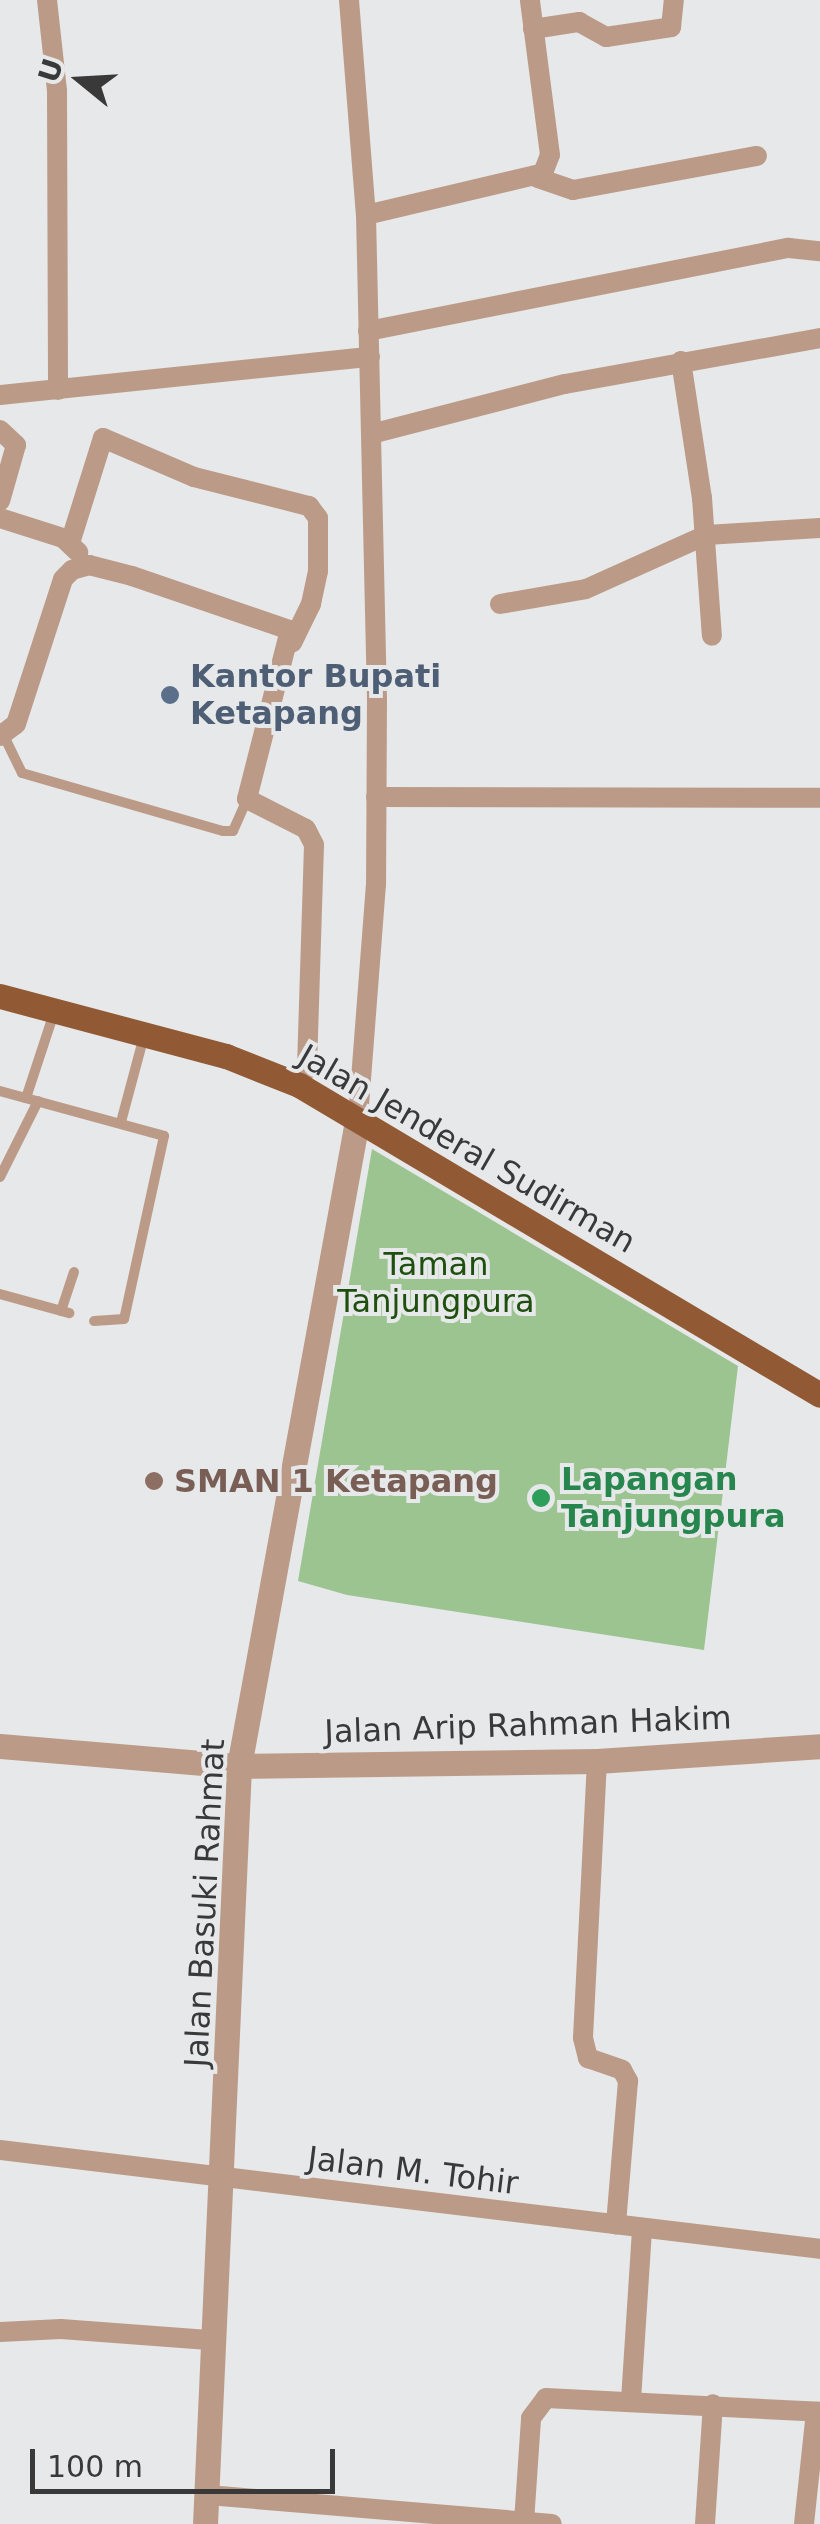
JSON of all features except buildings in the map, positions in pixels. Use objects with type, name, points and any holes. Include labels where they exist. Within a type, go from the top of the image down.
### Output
[{"type":"main road","name":"Jalan Jenderal Sudirman","points":[[0,997],[145,1035],[299,1085],[358,1116],[820,1396]]},
{"type":"street","points":[[47,0],[57,91],[58,390]]},
{"type":"street","points":[[348,0],[366,215],[374,433],[376,796],[371,981],[358,1116]]},
{"type":"street","points":[[530,0],[550,154],[538,178]]},
{"type":"street","points":[[533,29],[579,22],[606,37],[671,27],[674,0]]},
{"type":"street","points":[[366,215],[538,178],[573,190],[756,156]]},
{"type":"street","points":[[368,331],[789,248],[820,251]]},
{"type":"street","points":[[374,433],[681,362],[820,338]]},
{"type":"street","points":[[0,394],[370,357]]},
{"type":"street","points":[[681,362],[706,535],[712,636]]},
{"type":"street","points":[[0,430],[16,445],[0,501]]},
{"type":"street","points":[[70,543],[103,438],[194,477],[309,506],[318,518],[318,571],[312,604],[292,644],[248,799],[306,829],[314,845],[307,1065],[299,1085]]},
{"type":"street","points":[[0,518],[70,543],[89,565],[280,622],[292,644]]},
{"type":"street","points":[[500,604],[586,589],[706,535],[820,528]]},
{"type":"street","points":[[2,736],[16,724],[63,579],[89,565]]},
{"type":"street","points":[[376,796],[820,798]]},
{"type":"street","name":"Jalan Basuki Rahmat","points":[[205,2524],[209,2340],[224,2179],[239,1766],[358,1116]]},
{"type":"street","name":"Jalan Arip Rahman Hakim","points":[[0,1746],[239,1766],[597,1760],[820,1746]]},
{"type":"street","points":[[597,1760],[583,2038],[588,2058],[622,2070],[628,2081],[616,2225]]},
{"type":"street","name":"Jalan M. Tohir","points":[[0,2150],[820,2249]]},
{"type":"street","points":[[631,2400],[642,2228]]},
{"type":"street","points":[[0,2332],[61,2329],[209,2340]]},
{"type":"street","points":[[524,2522],[534,2408],[558,2396],[818,2412],[804,2524]]},
{"type":"street","points":[[705,2524],[713,2404]]},
{"type":"street","points":[[208,2494],[552,2524]]},
{"type":"lane","points":[[2,736],[22,773],[223,831],[232,831],[248,799]]},
{"type":"lane","points":[[0,1177],[32,1099],[55,1011]]},
{"type":"lane","points":[[121,1122],[145,1035]]},
{"type":"lane","points":[[0,1091],[159,1132],[164,1146],[124,1319],[94,1321]]},
{"type":"lane","points":[[0,1294],[65,1312],[74,1272]]},
{"type":"green space","name":"Taman Tanjungpura","points":[[372,1149],[738,1366],[704,1650],[347,1595],[298,1581]]},
{"type":"place","name":"Kantor Bupati Ketapang","points":[[170,695]]},
{"type":"place","name":"SMAN 1 Ketapang","points":[[154,1481]]},
{"type":"place","name":"Lapangan Tanjungpura","points":[[541,1498]]}]
